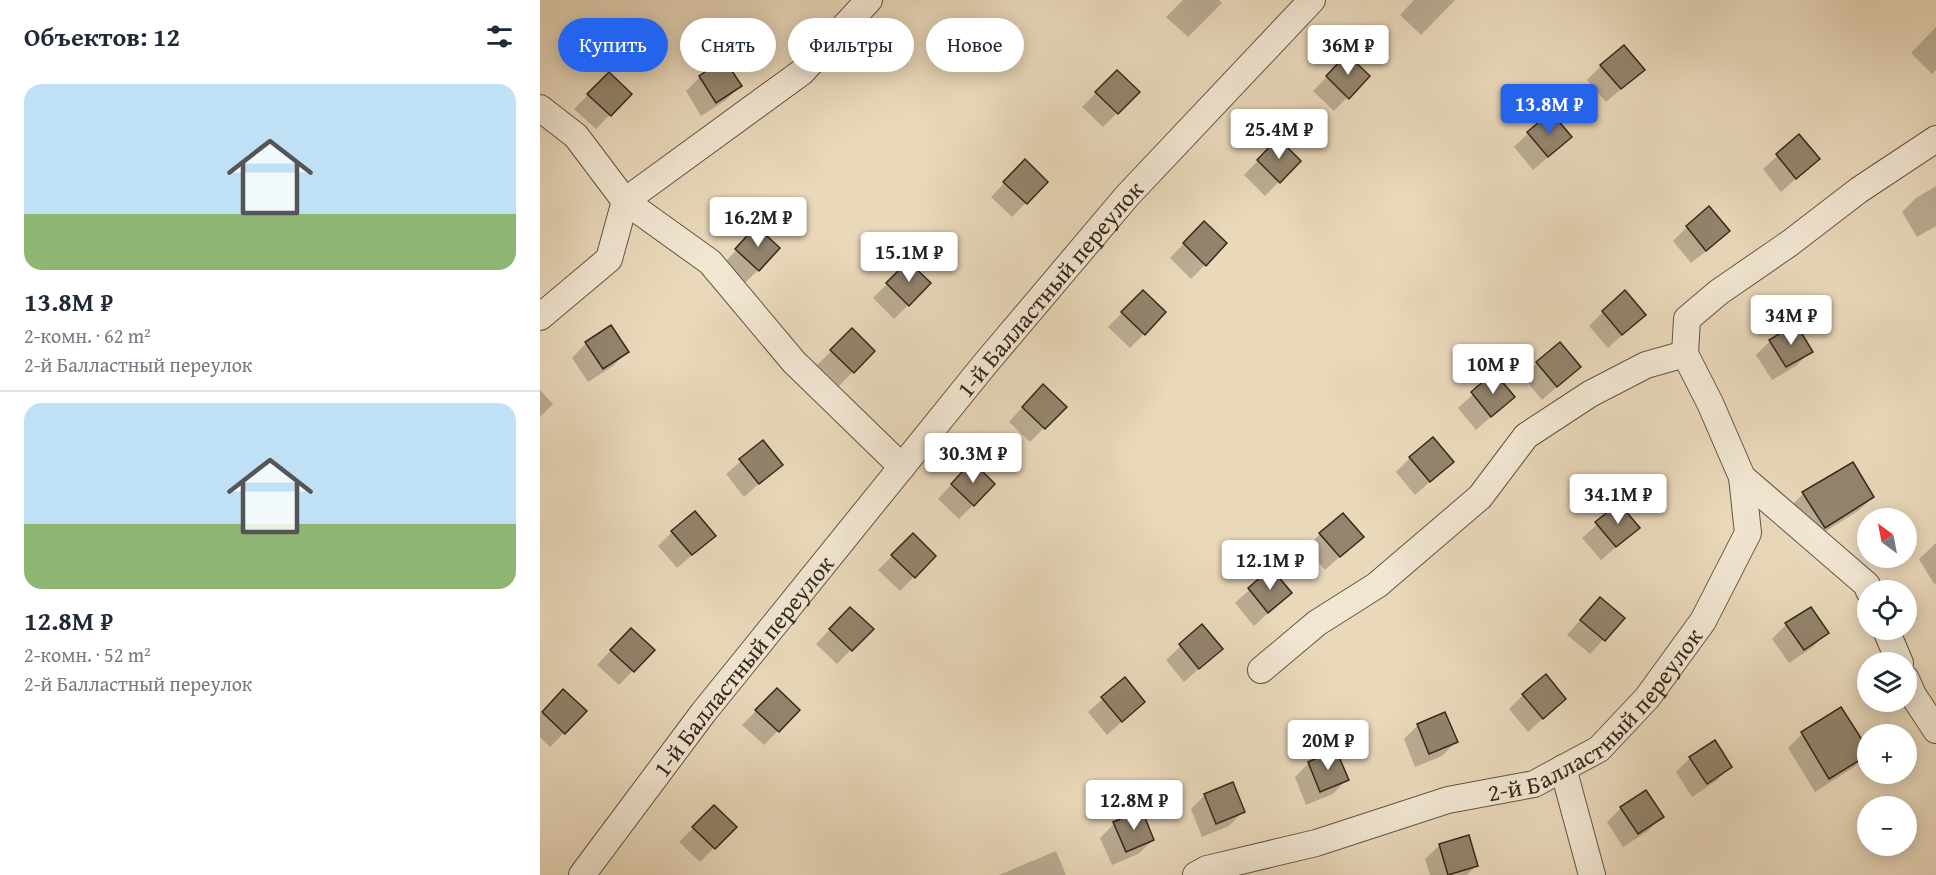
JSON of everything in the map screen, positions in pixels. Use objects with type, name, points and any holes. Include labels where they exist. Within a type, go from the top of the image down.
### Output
[{"type":"street","points":[[540,317],[609,259],[625,201],[802,72],[869,0]]},
{"type":"street","name":"1-й Балластный переулок","points":[[582,875],[703,713],[985,364],[1127,196],[1312,0]]},
{"type":"street","points":[[540,108],[576,136],[625,201],[710,262],[794,362],[902,467]]},
{"type":"street","points":[[1261,670],[1317,623],[1377,585],[1480,497],[1526,436],[1590,394],[1646,364],[1685,354],[1688,319],[1695,312],[1858,190],[1936,139]]},
{"type":"street","name":"2-й Балластный переулок","points":[[1196,875],[1207,869],[1317,843],[1448,800],[1534,784],[1599,749],[1647,698],[1703,621],[1748,533],[1742,477],[1710,403],[1685,354]]},
{"type":"street","points":[[1742,477],[1861,580]]},
{"type":"street","points":[[1917,701],[1936,730]]},
{"type":"street","points":[[1563,768],[1592,875]]},
{"type":"building","points":[[1624,45],[1645,70],[1621,89],[1600,65]]},
{"type":"building","points":[[1347,54],[1370,76],[1349,99],[1326,76]]},
{"type":"building","points":[[1117,70],[1140,92],[1118,114],[1095,92]]},
{"type":"building","points":[[609,72],[632,94],[611,116],[587,94]]},
{"type":"building","points":[[705,72],[733,72],[742,86],[716,103],[699,76]]},
{"type":"building","points":[[1551,112],[1572,137],[1548,157],[1527,132]]},
{"type":"building","points":[[1799,134],[1820,159],[1796,179],[1776,154]]},
{"type":"building","points":[[1278,138],[1301,161],[1280,183],[1257,160]]},
{"type":"building","points":[[1025,159],[1048,182],[1027,204],[1003,182]]},
{"type":"building","points":[[1709,206],[1730,231],[1706,251],[1686,226]]},
{"type":"building","points":[[1204,221],[1227,243],[1206,266],[1183,243]]},
{"type":"building","points":[[756,226],[780,248],[759,271],[735,249]]},
{"type":"building","points":[[908,261],[931,283],[909,306],[886,283]]},
{"type":"building","points":[[1143,290],[1166,312],[1145,335],[1121,312]]},
{"type":"building","points":[[1625,290],[1646,315],[1622,335],[1602,311]]},
{"type":"building","points":[[1796,324],[1813,352],[1786,367],[1769,340]]},
{"type":"building","points":[[611,325],[629,352],[603,369],[585,342]]},
{"type":"building","points":[[852,328],[875,351],[854,373],[830,350]]},
{"type":"building","points":[[1560,342],[1581,367],[1557,387],[1536,362]]},
{"type":"building","points":[[1494,372],[1515,397],[1491,417],[1471,392]]},
{"type":"building","points":[[1043,384],[1067,407],[1045,429],[1022,407]]},
{"type":"building","points":[[1433,437],[1454,462],[1430,482],[1409,457]]},
{"type":"building","points":[[763,440],[783,465],[759,484],[739,459]]},
{"type":"building","points":[[972,461],[995,484],[974,506],[951,484]]},
{"type":"building","points":[[1853,462],[1874,497],[1825,528],[1802,492]]},
{"type":"building","points":[[1619,503],[1640,528],[1616,547],[1595,522]]},
{"type":"building","points":[[695,511],[716,536],[692,555],[671,531]]},
{"type":"building","points":[[1343,513],[1364,537],[1340,557],[1319,533]]},
{"type":"building","points":[[913,533],[936,556],[915,578],[891,555]]},
{"type":"building","points":[[1271,568],[1292,593],[1268,613],[1248,588]]},
{"type":"building","points":[[1600,597],[1625,618],[1605,641],[1580,620]]},
{"type":"building","points":[[850,607],[874,629],[852,651],[829,629]]},
{"type":"building","points":[[1811,607],[1829,633],[1804,650],[1785,623]]},
{"type":"building","points":[[1202,624],[1223,649],[1199,669],[1179,644]]},
{"type":"building","points":[[631,628],[655,650],[634,672],[610,650]]},
{"type":"building","points":[[1546,674],[1566,699],[1543,719],[1522,694]]},
{"type":"building","points":[[1125,677],[1145,702],[1122,722],[1101,697]]},
{"type":"building","points":[[777,688],[800,710],[779,732],[755,710]]},
{"type":"building","points":[[563,689],[587,711],[565,734],[542,712]]},
{"type":"building","points":[[1841,707],[1857,732],[1857,762],[1829,779],[1801,732]]},
{"type":"building","points":[[1445,712],[1458,742],[1429,754],[1417,724]]},
{"type":"building","points":[[1715,740],[1732,767],[1707,784],[1689,757]]},
{"type":"building","points":[[1336,750],[1349,780],[1320,792],[1308,762]]},
{"type":"building","points":[[1233,782],[1245,812],[1216,824],[1204,794]]},
{"type":"building","points":[[1646,790],[1664,817],[1638,834],[1620,807]]},
{"type":"building","points":[[714,805],[737,827],[715,849],[692,827]]},
{"type":"building","points":[[1142,810],[1154,840],[1126,852],[1113,822]]},
{"type":"building","points":[[1469,835],[1478,866],[1448,875],[1439,844]]}]
